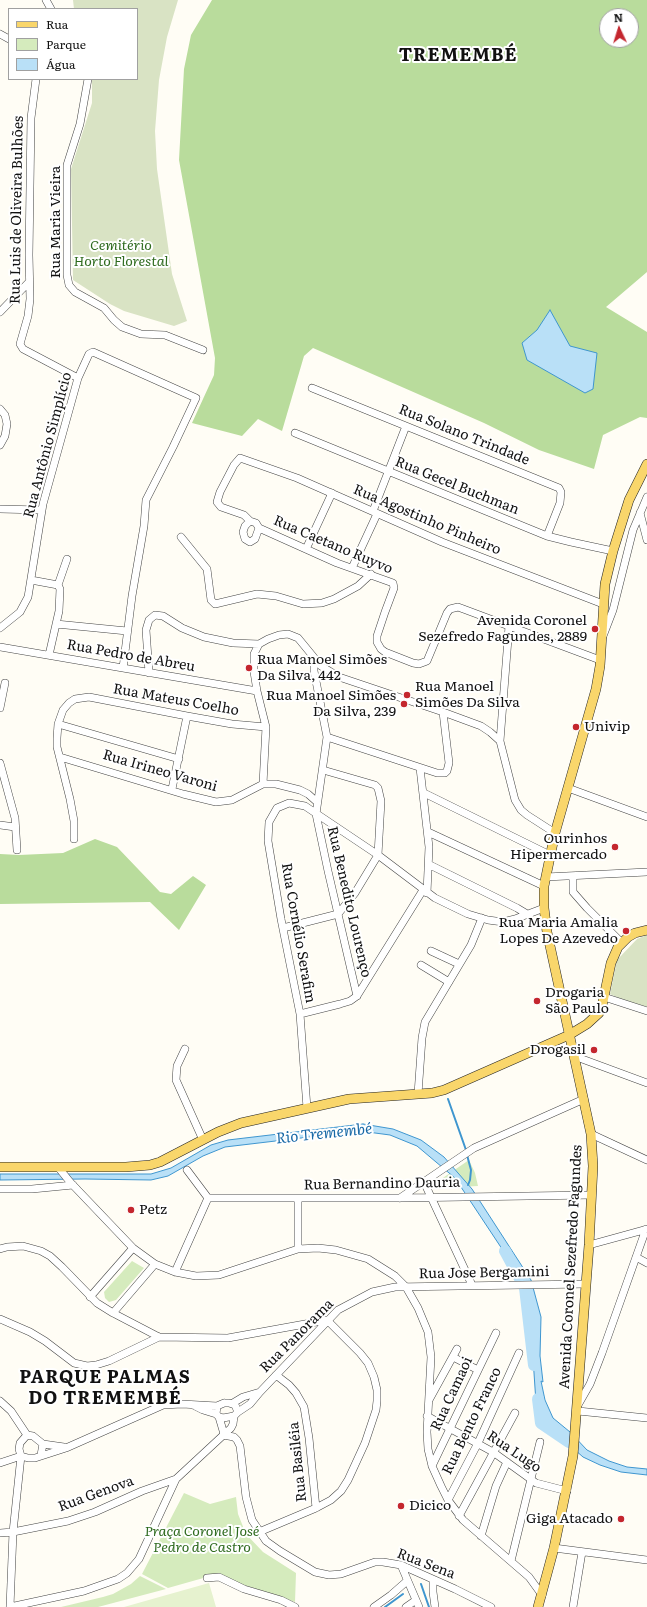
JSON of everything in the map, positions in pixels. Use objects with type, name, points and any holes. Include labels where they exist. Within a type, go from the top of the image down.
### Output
[{"type":"main road","name":"Avenida Coronel Sezefredo Fagundes","points":[[538,1607],[554,1548],[573,1456],[576,1432],[593,1166],[591,1134],[550,946],[544,908],[545,882],[550,855],[596,689],[600,660],[605,584],[613,550],[629,500],[647,464]]},
{"type":"main road","points":[[0,1166],[60,1169],[150,1166],[224,1129],[241,1123],[307,1108],[367,1097],[432,1093],[456,1086],[569,1035],[594,1019],[599,1013],[604,997],[613,955],[621,942],[635,933],[647,930]]},
{"type":"main road","points":[[542,1595],[547,1607]]},
{"type":"street","name":"Rua Luis de Oliveira Bulhões","points":[[36,80],[31,118],[30,306],[20,340],[20,346],[34,356],[78,378]]},
{"type":"street","name":"Rua Maria Vieira","points":[[88,80],[80,124],[68,165],[67,275],[69,285],[74,292],[104,308],[122,327],[141,334],[165,336],[203,350]]},
{"type":"street","points":[[0,312],[29,282]]},
{"type":"street","name":"Rua Antônio Simplício","points":[[0,628],[20,612],[28,597],[41,510],[78,378],[89,354],[93,352],[196,398],[146,500],[144,526],[127,631]]},
{"type":"street","name":"Rua Solano Trindade","points":[[312,388],[559,488],[561,492],[560,503],[547,536]]},
{"type":"street","points":[[0,409],[5,415],[7,424],[5,436],[0,445]]},
{"type":"street","points":[[352,568],[375,512],[406,426]]},
{"type":"street","name":"Rua Gecel Buchman","points":[[295,434],[547,536],[563,541],[613,550]]},
{"type":"street","name":"Rua Agostinho Pinheiro","points":[[250,521],[244,515],[221,507],[217,502],[220,492],[234,465],[239,459],[242,458],[332,493],[442,542],[603,604]]},
{"type":"street","points":[[306,549],[332,493]]},
{"type":"street","points":[[601,640],[613,610],[632,530],[647,497]]},
{"type":"street","points":[[0,510],[41,510]]},
{"type":"street","points":[[640,513],[647,540]]},
{"type":"street","points":[[250,521],[256,523],[259,528],[255,539],[253,541],[247,541],[244,536],[245,526],[250,521]]},
{"type":"street","name":"Rua Caetano Ruyvo","points":[[259,528],[352,568],[393,583],[394,588],[381,623],[377,642],[381,649],[385,652],[419,664],[426,661],[430,656],[447,613],[454,608],[460,608],[509,626]]},
{"type":"street","points":[[181,537],[207,569],[211,600],[215,604],[257,594],[276,596],[304,604],[322,603],[334,599],[358,586],[371,574]]},
{"type":"street","points":[[49,655],[60,599],[60,587],[58,584],[67,559]]},
{"type":"street","points":[[31,580],[58,584]]},
{"type":"street","points":[[149,673],[146,630],[149,620],[155,615],[163,616],[182,628],[204,637],[246,644],[259,644],[274,636],[288,634],[298,638],[321,666],[339,677],[481,726],[500,741]]},
{"type":"street","points":[[56,624],[127,631],[123,668]]},
{"type":"street","points":[[556,833],[521,810],[515,800],[500,741],[509,626],[600,660]]},
{"type":"street","points":[[259,644],[254,654],[253,662],[257,691],[266,727],[263,784],[276,784],[294,788],[308,794],[317,802]]},
{"type":"street","name":"Rua Pedro de Abreu","points":[[0,647],[257,691]]},
{"type":"street","name":"Rua Benedito Lourenço","points":[[314,658],[314,671],[326,737],[323,770],[316,814],[357,996]]},
{"type":"street","points":[[0,708],[5,683]]},
{"type":"street","name":"Rua Mateus Coelho","points":[[58,724],[63,710],[69,703],[82,697],[89,697],[232,724],[266,727]]},
{"type":"street","points":[[326,737],[420,768],[437,773],[445,773],[449,763],[443,712]]},
{"type":"street","points":[[172,789],[187,716]]},
{"type":"street","points":[[74,839],[71,804],[57,738],[58,724],[179,759]]},
{"type":"street","name":"Rua Irineo Varoni","points":[[60,757],[203,799],[225,802],[242,796],[263,784]]},
{"type":"street","points":[[0,763],[12,808],[17,850]]},
{"type":"street","points":[[300,1014],[350,1001],[357,996],[425,892],[430,865],[424,792],[420,768]]},
{"type":"street","points":[[283,928],[338,914],[355,894],[378,855],[381,801],[378,788],[375,785],[323,770]]},
{"type":"street","points":[[568,788],[647,817]]},
{"type":"street","points":[[424,792],[550,855]]},
{"type":"street","name":"Rua Cornélio Serafim","points":[[307,1108],[300,1014],[268,841],[269,822],[277,808],[288,803],[305,806],[378,855],[425,892],[459,910],[482,918],[503,922],[544,908]]},
{"type":"street","points":[[0,824],[15,827]]},
{"type":"street","points":[[428,832],[545,882],[573,876],[647,872]]},
{"type":"street","points":[[430,865],[527,914]]},
{"type":"street","points":[[573,876],[573,892],[621,942]]},
{"type":"street","points":[[418,1094],[423,1028],[428,1016],[471,945],[482,918]]},
{"type":"street","points":[[431,951],[459,964]]},
{"type":"street","points":[[421,966],[449,982]]},
{"type":"street","points":[[604,997],[647,1011]]},
{"type":"street","points":[[185,1048],[177,1066],[176,1080],[203,1140]]},
{"type":"street","points":[[574,1056],[647,1083]]},
{"type":"street","points":[[400,1198],[474,1148],[584,1099]]},
{"type":"street","points":[[591,1134],[647,1160]]},
{"type":"street","points":[[60,1169],[72,1184],[133,1248],[154,1264],[175,1272],[196,1276],[218,1275],[298,1249],[336,1250],[368,1259],[389,1272],[406,1287],[418,1308],[428,1332],[431,1357],[427,1416],[428,1449],[432,1466],[448,1500],[459,1516],[511,1561],[536,1586],[542,1595]]},
{"type":"street","points":[[175,1272],[208,1198],[187,1170]]},
{"type":"street","points":[[426,1181],[432,1198],[472,1286]]},
{"type":"street","points":[[0,1189],[32,1188],[72,1184]]},
{"type":"street","name":"Rua Bernandino Dauria","points":[[208,1198],[432,1198],[460,1196],[591,1194]]},
{"type":"street","points":[[298,1198],[298,1249]]},
{"type":"street","points":[[589,1245],[646,1229]]},
{"type":"street","points":[[646,1229],[594,1376],[578,1408],[647,1418]]},
{"type":"street","points":[[0,1249],[22,1246],[41,1251],[50,1256],[62,1267],[90,1297],[113,1314],[159,1337]]},
{"type":"street","points":[[90,1297],[133,1248]]},
{"type":"street","points":[[636,1257],[647,1263]]},
{"type":"street","points":[[113,1314],[154,1264]]},
{"type":"street","name":"Rua Jose Bergamini","points":[[406,1287],[585,1284]]},
{"type":"street","name":"Rua Panorama","points":[[232,1403],[243,1397],[260,1392],[338,1310],[362,1296],[382,1289],[406,1287]]},
{"type":"street","points":[[0,1318],[45,1341],[74,1363],[87,1366],[96,1365],[109,1360],[159,1337],[228,1338],[327,1320],[368,1363],[377,1390],[378,1400],[376,1410],[367,1437],[348,1480],[340,1491],[331,1500],[316,1508],[259,1532]]},
{"type":"street","name":"Rua Camaoi","points":[[432,1466],[496,1333]]},
{"type":"street","points":[[429,1401],[457,1349]]},
{"type":"street","name":"Rua Bento Franco","points":[[448,1500],[478,1443],[519,1353]]},
{"type":"street","points":[[453,1357],[478,1370]]},
{"type":"street","name":"Rua Basiléia","points":[[276,1375],[296,1393],[304,1407],[308,1430],[316,1508]]},
{"type":"street","points":[[580,1380],[590,1379],[594,1376]]},
{"type":"street","points":[[193,1405],[227,1418],[236,1414],[250,1404],[260,1392]]},
{"type":"street","points":[[0,1401],[11,1411],[27,1435],[33,1436],[43,1444],[66,1448]]},
{"type":"street","points":[[0,1463],[21,1456],[28,1458],[66,1448],[155,1408],[172,1404],[205,1404],[217,1406],[224,1402],[232,1403],[237,1408],[231,1428],[176,1479],[139,1559],[127,1574],[105,1584],[84,1591],[10,1607],[13,1532],[21,1456],[19,1449],[20,1443],[27,1435]]},
{"type":"street","points":[[217,1406],[217,1415],[224,1435]]},
{"type":"street","points":[[459,1516],[515,1413]]},
{"type":"street","name":"Rua Lugo","points":[[427,1416],[493,1452],[531,1480],[542,1486],[566,1491]]},
{"type":"street","name":"Rua Sena","points":[[224,1435],[234,1437],[240,1446],[249,1510],[252,1520],[266,1541],[280,1552],[315,1572],[329,1575],[341,1574],[375,1562],[401,1565],[491,1607]]},
{"type":"street","points":[[511,1561],[540,1442]]},
{"type":"street","points":[[41,1455],[43,1444]]},
{"type":"street","points":[[481,1536],[496,1486],[507,1462]]},
{"type":"street","name":"Rua Genova","points":[[0,1533],[13,1532],[75,1518],[176,1479]]},
{"type":"street","points":[[554,1548],[647,1560]]},
{"type":"street","points":[[573,1607],[582,1552]]},
{"type":"street","points":[[401,1565],[416,1601],[406,1607]]},
{"type":"street","points":[[207,1578],[219,1577],[244,1589],[281,1600],[295,1607]]},
{"type":"street","points":[[433,1580],[435,1607]]},
{"type":"street","points":[[374,1607],[408,1582]]},
{"type":"green space","name":"Cemitério Horto Florestal","points":[[73,0],[178,0],[167,37],[159,80],[155,131],[157,169],[172,274],[187,321],[174,326],[124,311],[110,304],[73,280],[71,169],[92,103],[92,80],[138,80],[138,8],[74,8]]},
{"type":"green space","points":[[212,0],[647,0],[647,272],[606,307],[647,332],[647,418],[640,417],[603,435],[594,469],[539,450],[484,423],[313,348],[304,356],[282,431],[258,419],[242,436],[192,423],[214,375],[215,358],[179,160],[184,69],[191,35]]},
{"type":"green space","points":[[95,839],[117,847],[160,892],[171,894],[193,876],[206,885],[179,930],[150,902],[0,904],[0,854],[19,855],[63,853]]},
{"type":"green space","points":[[647,935],[647,1007],[623,1000],[610,994],[617,960],[637,939]]},
{"type":"green space","points":[[469,1160],[475,1173],[478,1186],[435,1188],[434,1184]]},
{"type":"green space","points":[[132,1261],[144,1268],[116,1300],[109,1302],[105,1298],[104,1292]]},
{"type":"green space","name":"Praça Coronel José Pedro de Castro","points":[[184,1493],[210,1504],[236,1497],[238,1514],[246,1534],[263,1552],[296,1573],[295,1602],[214,1575],[168,1588],[142,1574]]},
{"type":"green space","points":[[140,1576],[166,1589],[98,1607],[61,1607],[113,1594],[131,1584]]},
{"type":"green space","points":[[209,1583],[216,1607],[124,1607]]},
{"type":"water","points":[[550,310],[570,346],[597,353],[593,389],[585,393],[527,360],[522,343],[537,330]]},
{"type":"water","points":[[363,1124],[393,1129],[421,1140],[444,1157],[472,1189],[531,1280],[541,1317],[540,1356],[543,1382],[541,1381],[545,1400],[553,1418],[570,1432],[587,1450],[609,1461],[627,1467],[647,1469],[647,1475],[621,1472],[583,1457],[558,1435],[542,1418],[536,1403],[531,1328],[520,1281],[514,1267],[455,1178],[417,1146],[390,1135],[360,1131],[225,1147],[203,1156],[168,1176],[151,1180],[0,1180],[0,1174],[151,1174],[171,1168],[211,1145],[228,1140]]},
{"type":"waterway","points":[[448,1099],[466,1150]]},
{"type":"waterway","points":[[467,1155],[471,1170],[468,1185]]},
{"type":"waterway","name":"Rio Tremembé","points":[[505,1251],[525,1288],[534,1365]]},
{"type":"waterway","name":"Rio Tremembé","points":[[538,1399],[541,1423],[569,1442]]},
{"type":"waterway","points":[[421,1584],[429,1607]]},
{"type":"waterway","points":[[385,1607],[403,1594]]},
{"type":"place","name":"Avenida Coronel Sezefredo Fagundes, 2889","points":[[595,629]]},
{"type":"place","name":"Rua Manoel Simões Da Silva, 442","points":[[249,668]]},
{"type":"place","name":"Rua Manoel Simões Da Silva","points":[[407,695]]},
{"type":"place","name":"Rua Manoel Simões Da Silva, 239","points":[[404,704]]},
{"type":"place","name":"Univip","points":[[576,727]]},
{"type":"place","name":"Ourinhos Hipermercado","points":[[615,847]]},
{"type":"place","name":"Rua Maria Amalia Lopes De Azevedo","points":[[626,931]]},
{"type":"place","name":"Drogaria São Paulo","points":[[537,1001]]},
{"type":"place","name":"Drogasil","points":[[594,1050]]},
{"type":"place","name":"Petz","points":[[131,1210]]},
{"type":"place","name":"Dicico","points":[[401,1506]]},
{"type":"place","name":"Giga Atacado","points":[[621,1519]]},
{"type":"district","name":"TREMEMBÉ","points":[[458,56]]},
{"type":"district","name":"PARQUE PALMAS DO TREMEMBÉ","points":[[105,1388]]}]
